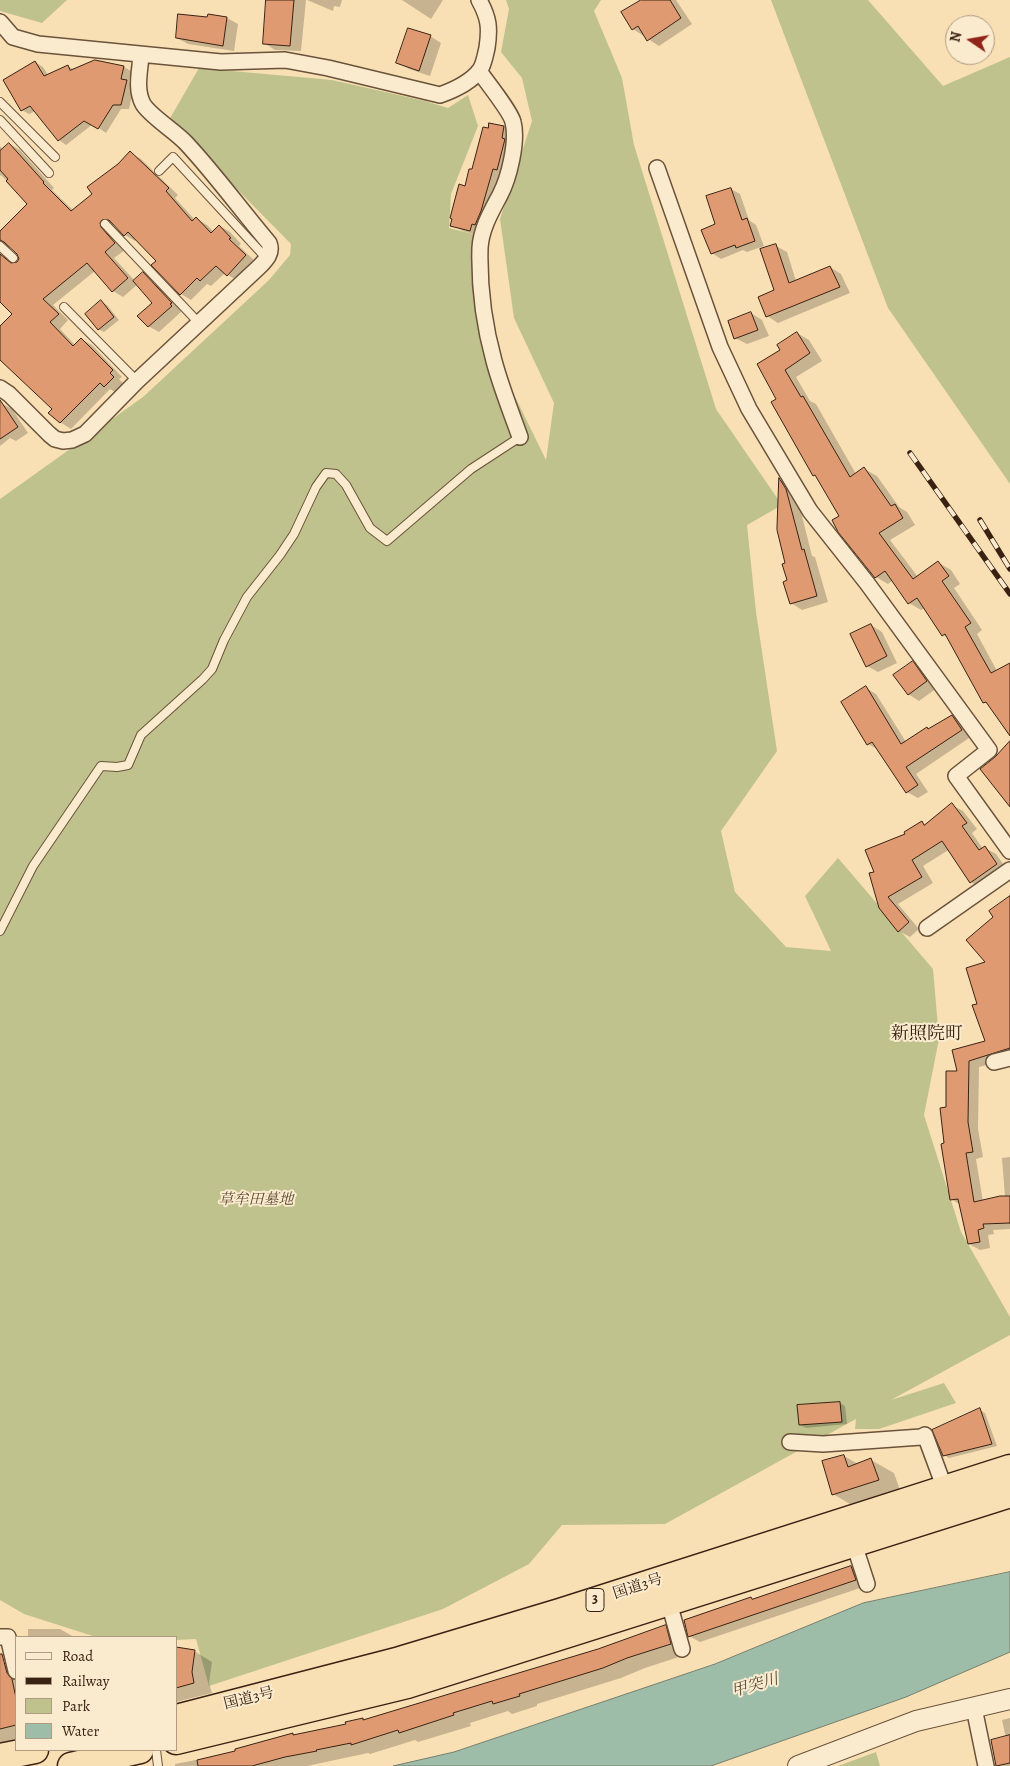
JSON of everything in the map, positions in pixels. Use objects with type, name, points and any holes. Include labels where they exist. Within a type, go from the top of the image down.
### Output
[{"type":"highway","name":"国道3号","points":[[178,1717],[400,1660],[560,1612],[1010,1468]]},
{"type":"highway","name":"国道3号","points":[[178,1741],[407,1685],[1010,1494]]},
{"type":"highway","points":[[0,1757],[30,1751]]},
{"type":"highway","points":[[71,1766],[136,1751]]},
{"type":"street","points":[[0,22],[6,36],[38,44],[221,62],[285,60],[328,68],[440,95],[452,91],[479,71],[485,60],[490,31],[486,12],[479,0]]},
{"type":"street","points":[[0,388],[9,394],[48,434],[63,441],[72,440],[84,434],[137,381],[267,259],[271,248],[269,243],[186,142],[144,105],[138,88],[141,55]]},
{"type":"street","points":[[479,71],[513,120],[514,137],[510,165],[502,190],[483,229],[480,245],[480,277],[494,361],[520,437]]},
{"type":"street","points":[[657,168],[720,348],[749,409],[810,510],[867,583],[989,750],[956,776],[1010,851]]},
{"type":"street","points":[[926,928],[1010,870]]},
{"type":"street","points":[[994,1062],[1010,1058]]},
{"type":"street","points":[[790,1442],[822,1444],[925,1435],[945,1489]]},
{"type":"street","points":[[854,1544],[867,1584]]},
{"type":"street","points":[[669,1603],[682,1649]]},
{"type":"street","points":[[0,1637],[8,1637],[15,1667]]},
{"type":"street","points":[[798,1766],[916,1721],[1010,1699]]},
{"type":"street","points":[[974,1708],[986,1766]]},
{"type":"lane","points":[[0,102],[55,157]]},
{"type":"lane","points":[[0,120],[49,173]]},
{"type":"lane","points":[[159,172],[173,157],[267,259]]},
{"type":"lane","points":[[105,224],[199,323]]},
{"type":"lane","points":[[0,246],[13,258]]},
{"type":"lane","points":[[64,307],[137,381]]},
{"type":"lane","points":[[0,931],[33,866],[101,766],[117,767],[128,765],[141,735],[204,679],[212,668],[224,640],[247,597],[294,534],[316,487],[326,474],[336,474],[346,485],[370,528],[386,542],[471,469],[520,437]]},
{"type":"lane","points":[[156,1751],[158,1766]]},
{"type":"green space","points":[[0,0],[67,0],[42,23],[0,11]]},
{"type":"green space","name":"草牟田墓地","points":[[506,0],[601,0],[594,11],[622,78],[634,145],[716,409],[782,505],[747,525],[756,612],[777,751],[721,831],[735,892],[786,947],[831,951],[805,896],[838,858],[933,969],[939,1039],[924,1115],[961,1232],[1010,1317],[1010,1335],[891,1400],[944,1383],[956,1403],[879,1429],[855,1429],[856,1419],[665,1524],[562,1525],[529,1564],[443,1609],[209,1686],[196,1639],[178,1640],[178,1636],[93,1636],[24,1614],[0,1600],[0,499],[143,397],[269,280],[290,255],[291,244],[169,120],[199,68],[332,80],[448,108],[468,95],[478,126],[451,194],[449,228],[473,234],[479,323],[546,460],[554,403],[514,318],[500,219],[532,121],[522,78],[501,52],[509,9]]},
{"type":"green space","points":[[771,0],[868,0],[943,86],[1010,57],[1010,484],[888,308]]},
{"type":"green space","points":[[876,1752],[880,1766],[838,1766]]},
{"type":"water","name":"甲突川","points":[[1010,1572],[1010,1652],[906,1697],[711,1766],[393,1766],[454,1752],[715,1664],[863,1603]]},
{"type":"building","points":[[266,0],[294,0],[290,46],[263,44]]},
{"type":"building","points":[[641,0],[670,0],[681,18],[647,41],[638,26],[632,30],[621,12]]},
{"type":"building","points":[[178,14],[207,17],[208,14],[227,17],[223,46],[176,38]]},
{"type":"building","points":[[408,28],[431,35],[419,71],[396,63]]},
{"type":"building","points":[[95,60],[124,66],[121,79],[127,80],[121,105],[113,105],[98,129],[84,121],[58,141],[30,106],[21,111],[3,80],[35,61],[44,76],[68,65],[70,70]]},
{"type":"building","points":[[489,123],[504,126],[502,138],[505,139],[497,170],[493,169],[481,211],[475,225],[472,224],[470,231],[450,226],[452,219],[450,218],[459,184],[465,186],[469,169],[472,169],[483,127],[488,128]]},
{"type":"building","points":[[9,143],[43,183],[71,211],[92,194],[87,187],[118,164],[130,151],[169,188],[166,191],[192,221],[196,217],[211,233],[219,225],[231,238],[229,239],[246,255],[227,276],[216,266],[200,281],[197,278],[180,295],[151,265],[156,261],[128,232],[124,236],[109,220],[102,220],[100,223],[101,227],[115,243],[105,252],[128,278],[112,292],[87,263],[43,299],[59,314],[50,322],[73,346],[81,338],[113,370],[110,373],[114,377],[104,387],[100,383],[60,423],[48,413],[52,409],[0,360],[0,326],[12,314],[0,302],[0,254],[11,263],[17,262],[19,259],[17,254],[0,240],[0,231],[27,204],[6,181],[8,179],[0,170],[0,151]]},
{"type":"building","points":[[731,188],[742,220],[747,218],[755,241],[736,248],[735,245],[711,254],[701,230],[715,224],[706,196]]},
{"type":"building","points":[[776,244],[789,283],[830,266],[840,287],[766,317],[758,297],[774,290],[760,249]]},
{"type":"building","points":[[143,272],[172,303],[170,304],[172,306],[148,327],[137,316],[152,303],[133,281]]},
{"type":"building","points":[[101,300],[114,317],[98,330],[85,314]]},
{"type":"building","points":[[751,312],[758,330],[734,339],[728,321]]},
{"type":"building","points":[[797,332],[810,353],[785,370],[801,397],[803,396],[850,477],[864,467],[891,506],[895,504],[903,518],[879,533],[913,579],[938,561],[949,576],[942,581],[971,623],[965,627],[991,673],[1010,663],[1010,736],[986,702],[983,703],[945,634],[942,636],[917,598],[908,604],[885,571],[875,578],[838,532],[832,520],[839,516],[815,475],[813,476],[771,402],[776,399],[757,364],[780,350],[777,345]]},
{"type":"building","points":[[0,400],[18,427],[0,439]]},
{"type":"building","points":[[779,478],[786,489],[802,550],[804,549],[817,596],[790,604],[783,582],[787,580],[782,564],[785,563],[777,530]]},
{"type":"building","points":[[871,624],[887,656],[866,667],[850,634]]},
{"type":"building","points":[[913,661],[927,681],[908,695],[893,675]]},
{"type":"building","points":[[866,686],[901,744],[927,727],[928,729],[952,715],[962,730],[906,767],[918,785],[906,793],[872,742],[867,745],[841,702]]},
{"type":"building","points":[[1010,741],[1010,807],[980,769]]},
{"type":"building","points":[[952,803],[967,823],[962,826],[979,850],[985,846],[997,864],[970,883],[942,841],[912,860],[922,877],[888,897],[909,922],[898,932],[879,908],[869,873],[874,872],[865,850],[905,834],[904,832],[922,821],[924,825]]},
{"type":"building","points":[[1010,896],[1010,1048],[969,1061],[968,1122],[973,1152],[966,1153],[974,1202],[1000,1196],[1010,1196],[1010,1223],[983,1224],[984,1228],[978,1230],[980,1242],[968,1244],[958,1199],[950,1200],[941,1144],[944,1143],[940,1108],[946,1107],[946,1071],[957,1071],[952,1050],[985,1041],[972,1005],[977,1004],[966,968],[985,962],[966,940],[993,917],[989,911]]},
{"type":"building","points":[[840,1402],[842,1422],[799,1425],[797,1405]]},
{"type":"building","points":[[980,1408],[992,1444],[943,1456],[932,1430]]},
{"type":"building","points":[[844,1455],[848,1467],[871,1458],[879,1480],[832,1495],[822,1461]]},
{"type":"building","points":[[851,1566],[856,1580],[688,1637],[684,1620]]},
{"type":"building","points":[[666,1625],[671,1644],[603,1668],[519,1694],[520,1696],[493,1704],[492,1701],[399,1733],[398,1730],[351,1745],[351,1743],[316,1750],[252,1766],[198,1766],[197,1760],[235,1751],[235,1749],[293,1733],[293,1735],[346,1724],[345,1722],[363,1718],[363,1720],[598,1649]]},
{"type":"building","points":[[178,1647],[195,1650],[192,1672],[194,1683],[178,1687]]},
{"type":"building","points":[[0,1654],[2,1654],[7,1673],[12,1679],[15,1693],[15,1725],[0,1729]]},
{"type":"building","points":[[1010,1735],[1010,1763],[996,1766],[991,1740]]},
{"type":"railway","points":[[910,453],[1010,594]]},
{"type":"railway","points":[[980,520],[1010,569]]},
{"type":"district","name":"新照院町","points":[[927,1035]]}]
